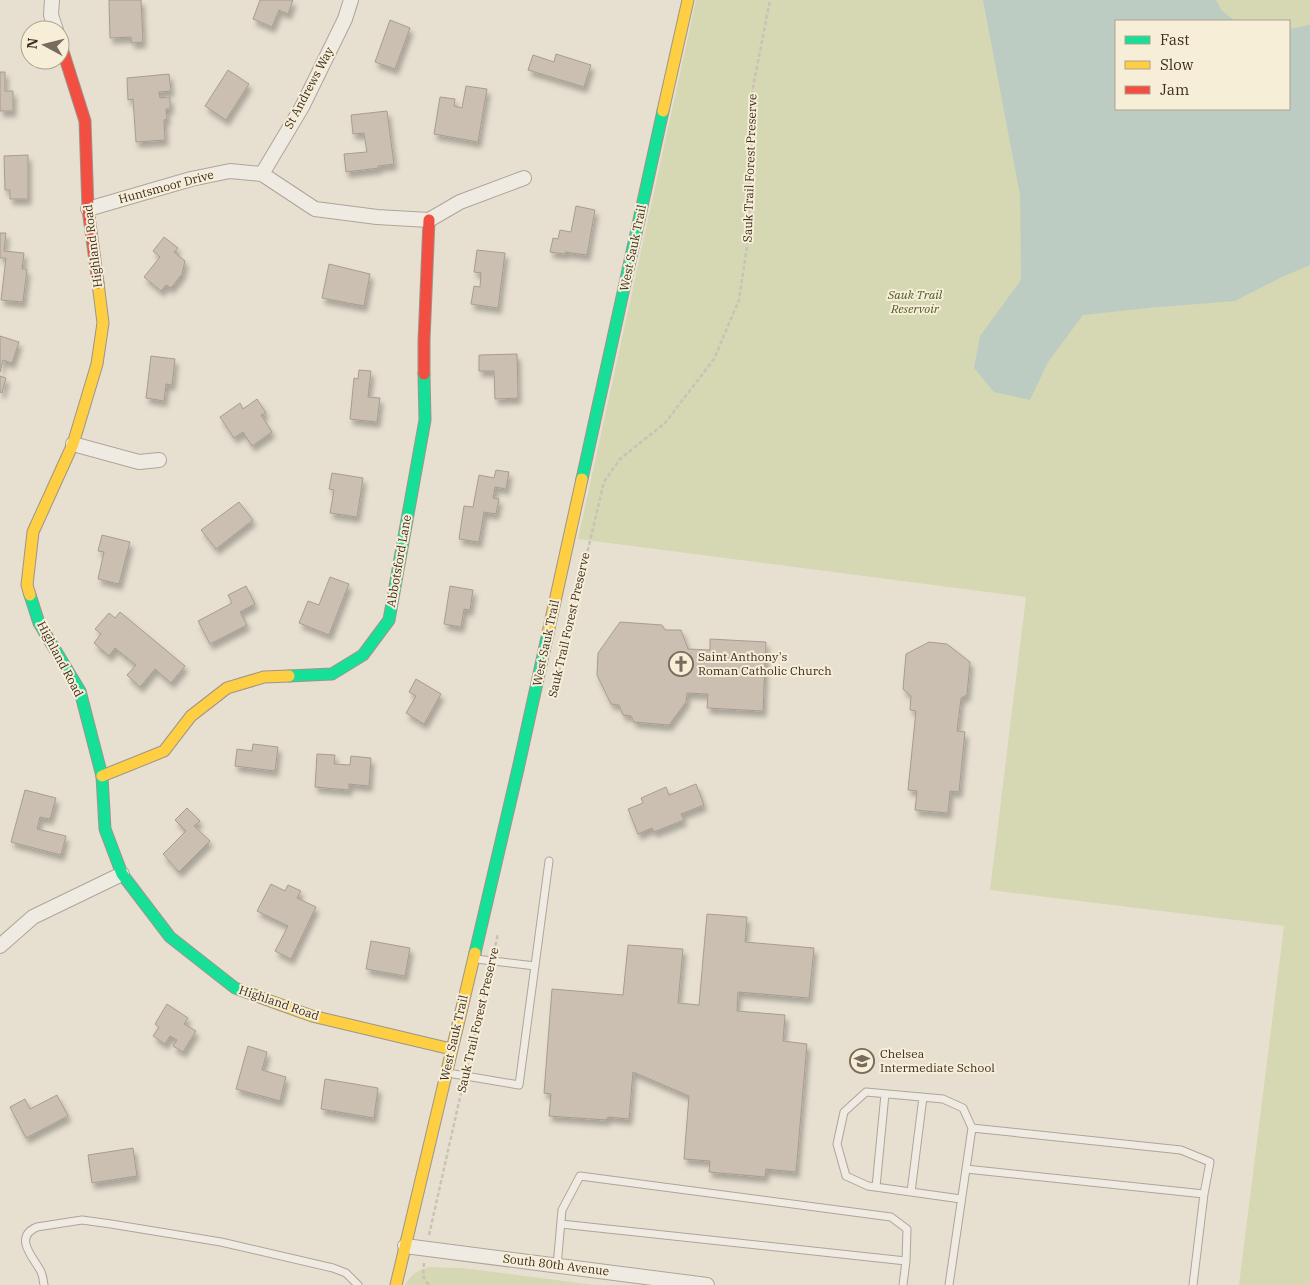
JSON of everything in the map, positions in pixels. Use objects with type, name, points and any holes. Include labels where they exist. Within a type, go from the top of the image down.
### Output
[{"type":"street","points":[[52,0],[51,14],[53,20]]},
{"type":"street","name":"St Andrews Way","points":[[262,174],[302,107],[345,19],[351,0]]},
{"type":"street","name":"West Sauk Trail","points":[[396,1285],[518,769],[688,0]]},
{"type":"street","name":"Highland Road","points":[[69,70],[85,122],[88,209],[103,323],[97,364],[73,444],[33,532],[27,585],[39,623],[80,691],[102,776],[105,829],[122,874],[170,938],[235,988],[312,1016],[451,1049]]},
{"type":"street","name":"Huntsmoor Drive","points":[[88,209],[191,179],[230,171],[262,174],[315,210],[377,217],[429,220]]},
{"type":"street","points":[[429,220],[460,202],[524,178]]},
{"type":"street","name":"Abbotsford Lane","points":[[102,776],[164,752],[191,716],[227,688],[264,677],[332,674],[363,656],[389,620],[425,420],[424,341],[429,220]]},
{"type":"street","points":[[73,444],[138,462],[158,460]]},
{"type":"street","points":[[0,946],[33,917],[122,874]]},
{"type":"street","name":"South 80th Avenue","points":[[405,1246],[707,1285]]},
{"type":"lane","points":[[445,1072],[519,1085],[549,861]]},
{"type":"lane","points":[[473,958],[535,966]]},
{"type":"lane","points":[[949,1285],[972,1128],[963,1108],[942,1099],[866,1092],[844,1112],[837,1144],[846,1176],[868,1186],[961,1199]]},
{"type":"lane","points":[[876,1187],[885,1094]]},
{"type":"lane","points":[[911,1192],[923,1097]]},
{"type":"lane","points":[[972,1128],[1181,1150],[1210,1162],[1204,1194],[1193,1285]]},
{"type":"lane","points":[[966,1169],[1204,1194]]},
{"type":"lane","points":[[557,1266],[562,1210],[580,1176],[891,1217],[907,1229],[903,1285]]},
{"type":"lane","points":[[44,1285],[41,1271],[26,1247],[29,1232],[37,1227],[82,1220],[221,1242],[333,1268],[346,1273],[358,1285]]},
{"type":"lane","points":[[561,1224],[906,1261]]},
{"type":"path","name":"Sauk Trail Forest Preserve","points":[[555,687],[604,482],[620,459],[665,423],[714,359],[739,300],[750,227],[753,87],[770,0]]},
{"type":"path","name":"Sauk Trail Forest Preserve","points":[[431,1285],[427,1283],[423,1276],[425,1248],[498,933]]},
{"type":"green space","name":"Sauk Trail Reservoir","points":[[696,0],[1310,0],[1310,1285],[1239,1285],[1284,926],[990,890],[1026,597],[578,539]]},
{"type":"green space","points":[[429,1267],[463,1268],[594,1285],[405,1285],[415,1273]]},
{"type":"shaded area","points":[[983,0],[1216,0],[1222,11],[1234,20],[1115,20],[1115,110],[1290,110],[1290,29],[1310,25],[1310,265],[1235,301],[1083,315],[1048,362],[1030,400],[994,392],[974,368],[980,336],[1021,280],[1020,195]]},
{"type":"building","points":[[109,0],[141,0],[143,42],[132,43],[131,37],[110,38]]},
{"type":"building","points":[[260,0],[293,0],[288,14],[279,10],[272,27],[253,19]]},
{"type":"building","points":[[390,20],[410,28],[395,69],[375,62]]},
{"type":"building","points":[[556,54],[591,65],[584,87],[528,70],[533,55],[554,62]]},
{"type":"building","points":[[228,70],[249,84],[226,120],[205,106]]},
{"type":"building","points":[[0,72],[5,72],[5,91],[13,91],[13,111],[0,111]]},
{"type":"building","points":[[169,74],[171,91],[159,92],[160,98],[170,97],[170,109],[166,109],[167,119],[164,120],[165,140],[136,142],[133,99],[128,100],[127,78]]},
{"type":"building","points":[[466,86],[487,89],[478,142],[434,134],[440,97],[455,99],[454,106],[462,108]]},
{"type":"building","points":[[387,111],[394,164],[346,172],[344,154],[367,152],[364,133],[353,134],[351,115]]},
{"type":"building","points":[[28,155],[28,199],[10,199],[10,190],[5,190],[4,156]]},
{"type":"building","points":[[576,206],[595,210],[587,255],[550,252],[553,238],[558,239],[560,230],[571,232]]},
{"type":"building","points":[[0,233],[6,233],[4,251],[24,253],[22,269],[27,269],[23,302],[1,300],[6,258],[0,258]]},
{"type":"building","points":[[164,237],[178,248],[174,252],[185,261],[182,274],[171,288],[166,285],[161,291],[144,277],[160,257],[153,251]]},
{"type":"building","points":[[477,250],[505,253],[498,308],[471,304],[474,286],[480,287],[481,273],[474,272]]},
{"type":"building","points":[[329,264],[370,274],[364,306],[322,298]]},
{"type":"building","points":[[0,336],[19,342],[12,363],[3,360],[0,372]]},
{"type":"building","points":[[517,354],[518,398],[495,399],[494,371],[479,371],[479,355]]},
{"type":"building","points":[[151,356],[175,359],[172,385],[166,384],[164,401],[146,398]]},
{"type":"building","points":[[359,370],[371,371],[368,397],[380,398],[377,422],[350,419],[354,378],[358,379]]},
{"type":"building","points":[[0,376],[6,378],[2,393],[0,392]]},
{"type":"building","points":[[257,399],[266,413],[261,415],[272,432],[252,446],[243,432],[234,438],[220,417],[240,403],[243,409]]},
{"type":"building","points":[[496,470],[509,472],[506,489],[495,487],[493,498],[499,499],[496,514],[484,512],[479,542],[459,539],[464,506],[473,507],[479,475],[494,478]]},
{"type":"building","points":[[332,473],[363,478],[357,517],[330,513],[334,490],[329,489]]},
{"type":"building","points":[[239,502],[253,520],[216,549],[201,530]]},
{"type":"building","points":[[102,535],[130,542],[119,584],[98,579],[104,552],[98,551]]},
{"type":"building","points":[[330,577],[349,584],[329,635],[299,623],[308,601],[319,605]]},
{"type":"building","points":[[246,586],[255,604],[240,612],[247,625],[210,644],[198,621],[232,603],[228,595]]},
{"type":"building","points":[[450,586],[473,590],[470,610],[464,609],[461,627],[444,624]]},
{"type":"building","points":[[120,612],[185,666],[171,683],[155,669],[140,687],[127,675],[136,665],[115,648],[109,656],[94,643],[101,634],[95,629],[109,613],[115,618]]},
{"type":"building","name":"Saint Anthony's Roman Catholic Church","points":[[620,622],[662,625],[665,630],[681,630],[688,649],[710,650],[710,639],[766,642],[763,711],[707,708],[708,694],[687,693],[686,702],[669,725],[634,722],[631,716],[623,715],[619,705],[611,704],[597,675],[598,653]]},
{"type":"building","points":[[929,642],[947,644],[970,662],[967,695],[961,698],[957,731],[965,732],[959,792],[950,791],[948,813],[915,810],[917,791],[908,790],[916,711],[910,710],[911,696],[903,689],[906,654]]},
{"type":"building","points":[[416,679],[441,694],[424,724],[406,713],[416,696],[409,692]]},
{"type":"building","points":[[253,744],[278,747],[275,771],[235,766],[237,749],[252,751]]},
{"type":"building","points":[[317,754],[335,755],[334,764],[350,765],[351,756],[371,758],[369,786],[349,784],[349,790],[315,787]]},
{"type":"building","points":[[696,784],[704,805],[681,814],[684,820],[654,832],[652,828],[638,834],[628,809],[643,803],[641,798],[666,787],[669,795]]},
{"type":"building","points":[[25,790],[56,798],[50,819],[40,817],[37,829],[66,836],[61,855],[11,842]]},
{"type":"building","points":[[187,808],[200,821],[194,826],[210,841],[179,872],[163,854],[186,831],[175,820]]},
{"type":"building","points":[[271,884],[285,891],[288,885],[301,891],[297,898],[316,907],[291,959],[275,951],[288,926],[257,911]]},
{"type":"building","points":[[707,914],[747,917],[745,942],[814,948],[809,998],[738,992],[737,1011],[785,1015],[783,1041],[807,1044],[796,1172],[766,1169],[765,1177],[709,1172],[710,1161],[684,1159],[689,1096],[633,1072],[629,1119],[608,1117],[606,1120],[549,1116],[551,1094],[544,1093],[552,989],[623,995],[628,945],[683,949],[678,1003],[699,1005]]},
{"type":"building","points":[[371,941],[410,948],[405,976],[366,969]]},
{"type":"building","points":[[167,1004],[188,1018],[184,1024],[196,1031],[183,1052],[173,1046],[177,1040],[170,1036],[165,1044],[153,1036],[159,1027],[155,1024]]},
{"type":"building","points":[[248,1046],[267,1052],[262,1070],[286,1077],[280,1101],[236,1089]]},
{"type":"building","points":[[325,1079],[378,1088],[374,1118],[321,1109]]},
{"type":"building","points":[[57,1095],[68,1116],[26,1138],[10,1107],[25,1099],[30,1109]]},
{"type":"building","points":[[133,1148],[137,1176],[92,1183],[88,1155]]},
{"type":"traffic: fast","points":[[582,479],[663,111]]},
{"type":"traffic: fast","points":[[289,676],[332,674],[363,655],[389,620],[425,420],[424,374]]},
{"type":"traffic: fast","points":[[30,595],[39,623],[80,691],[102,776],[105,829],[122,874],[170,937],[235,988],[254,995]]},
{"type":"traffic: fast","points":[[475,953],[548,633]]},
{"type":"traffic: slow","points":[[663,111],[688,0]]},
{"type":"traffic: slow","points":[[30,595],[27,585],[33,532],[73,444],[97,364],[103,323],[98,283]]},
{"type":"traffic: slow","points":[[548,633],[582,479]]},
{"type":"traffic: slow","points":[[102,776],[164,751],[191,716],[227,688],[264,677],[289,676]]},
{"type":"traffic: slow","points":[[396,1285],[475,953]]},
{"type":"traffic: slow","points":[[254,995],[312,1016],[451,1049]]},
{"type":"traffic: jam","points":[[69,70],[85,121],[88,209],[98,283]]},
{"type":"traffic: jam","points":[[424,374],[429,220]]},
{"type":"place","name":"Saint Anthony's Roman Catholic Church","points":[[681,664]]},
{"type":"place","name":"Chelsea Intermediate School","points":[[862,1061]]}]
